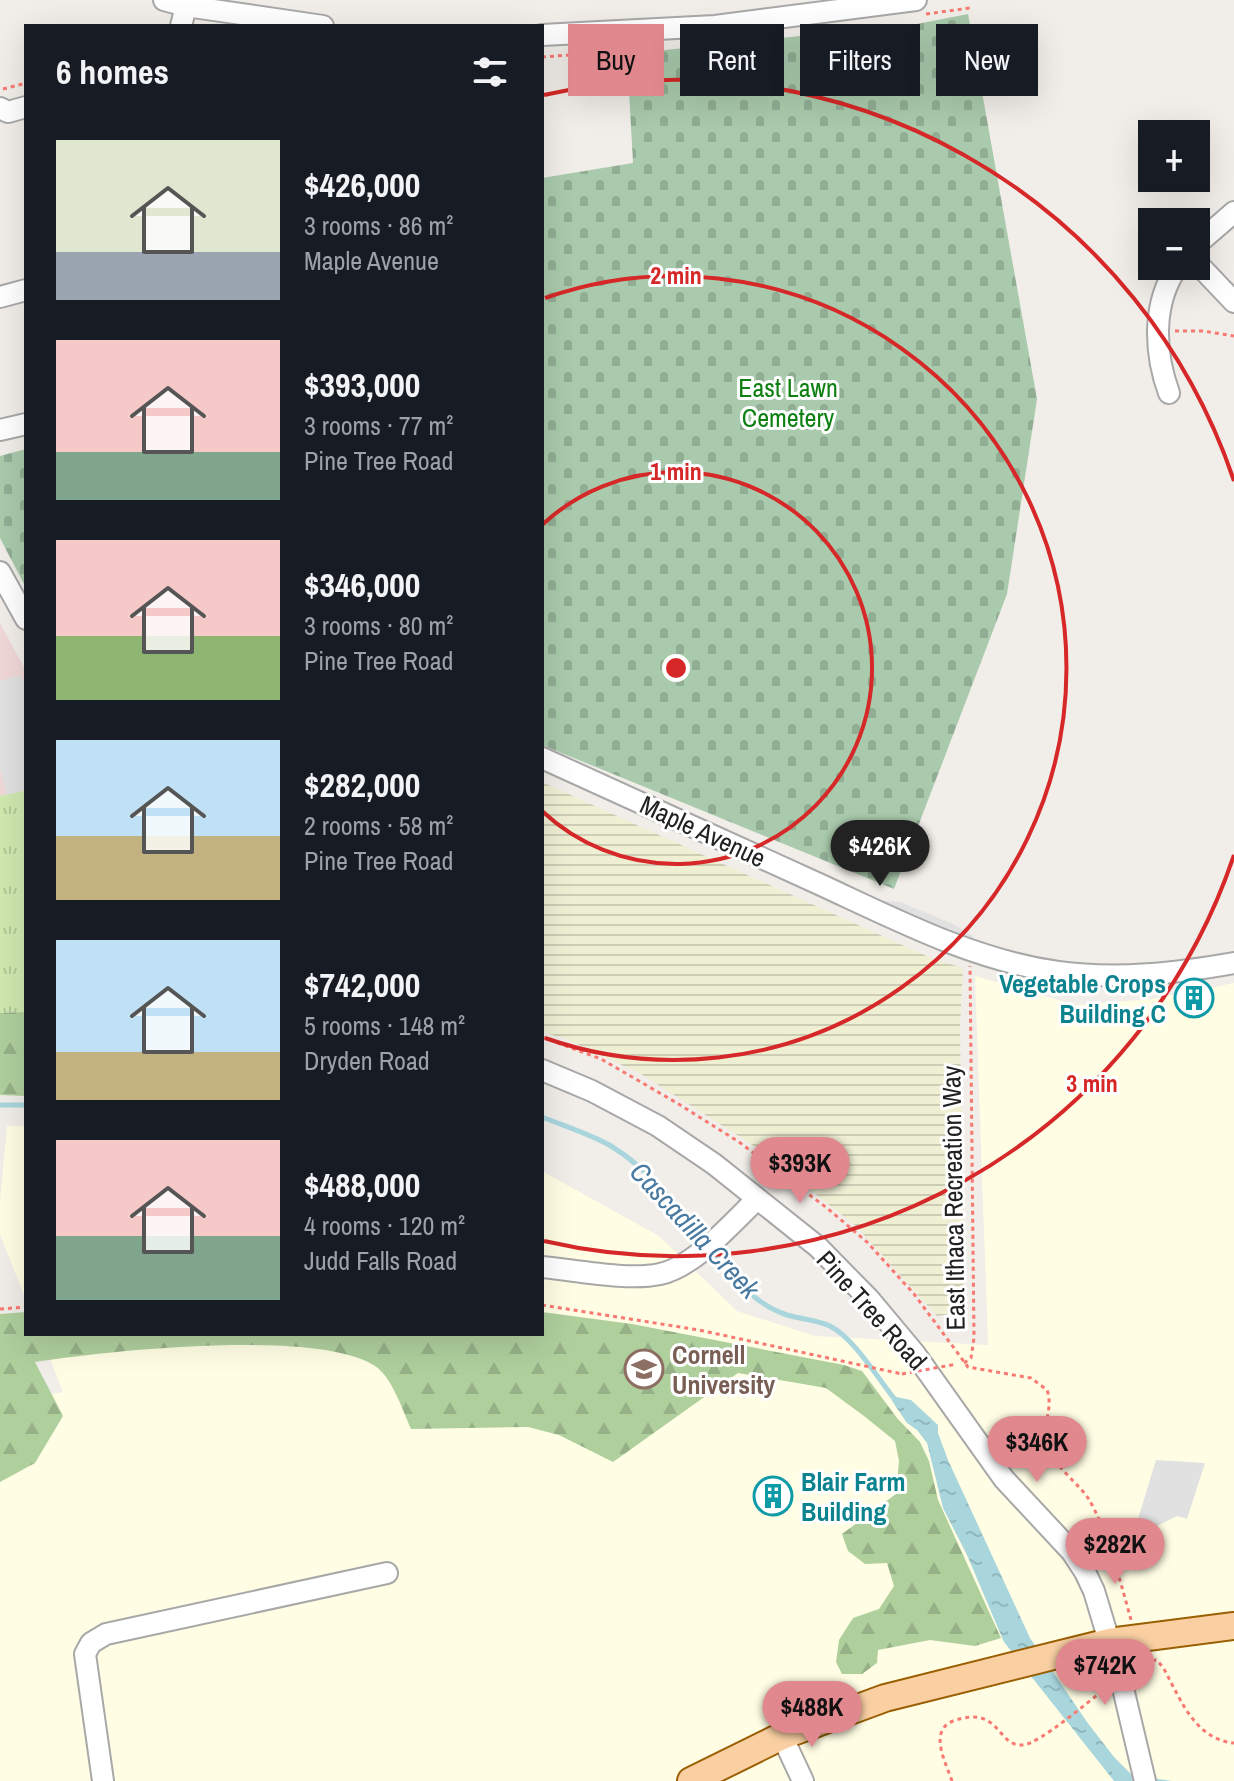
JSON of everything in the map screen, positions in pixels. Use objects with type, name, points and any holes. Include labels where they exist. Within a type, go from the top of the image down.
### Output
[{"type":"main road","points":[[691,1781],[782,1736],[885,1698],[1109,1642],[1234,1626]]},
{"type":"street","points":[[164,0],[184,16],[295,24]]},
{"type":"street","points":[[544,35],[715,26],[799,7],[916,0]]},
{"type":"street","points":[[0,108],[8,112],[24,108]]},
{"type":"street","points":[[1210,233],[1234,212]]},
{"type":"street","points":[[1210,277],[1234,302]]},
{"type":"street","points":[[1169,393],[1159,357],[1158,336],[1165,291],[1171,280]]},
{"type":"street","points":[[0,297],[24,291]]},
{"type":"street","points":[[0,430],[24,424]]},
{"type":"street","points":[[0,572],[24,615]]},
{"type":"street","name":"Maple Avenue","points":[[544,759],[942,940],[1013,964],[1106,976],[1149,975],[1234,963]]},
{"type":"street","name":"Pine Tree Road","points":[[544,1071],[592,1091],[658,1126],[714,1164],[818,1247],[869,1299],[915,1354],[1004,1479],[1072,1552],[1094,1591],[1122,1684],[1142,1771]]},
{"type":"street","points":[[544,1267],[641,1276],[669,1271],[695,1256],[757,1199]]},
{"type":"street","points":[[103,1781],[85,1654],[91,1643],[106,1634],[387,1573]]},
{"type":"street","points":[[782,1736],[803,1781]]},
{"type":"path","points":[[0,90],[24,84]]},
{"type":"path","points":[[1172,324],[1177,332],[1203,331],[1234,336]]},
{"type":"path","name":"East Ithaca Recreation Way","points":[[970,965],[968,1008],[974,1338],[971,1358],[964,1363],[977,1371],[1031,1378],[1047,1390],[1050,1407],[1045,1433],[1047,1445],[1088,1499],[1129,1614]]},
{"type":"path","points":[[544,1038],[601,1059],[677,1103],[739,1142],[827,1208],[867,1242],[914,1294],[964,1363],[902,1374],[699,1330],[544,1305]]},
{"type":"path","points":[[0,1309],[24,1307]]},
{"type":"path","points":[[1141,1662],[1156,1660],[1162,1665],[1199,1727],[1209,1736],[1234,1743]]},
{"type":"path","points":[[952,1781],[940,1742],[941,1730],[946,1724],[981,1717],[994,1723],[1014,1743],[1022,1745],[1037,1740],[1109,1686]]},
{"type":"shaded area","points":[[0,623],[24,667],[24,790],[0,796]]},
{"type":"shaded area","points":[[20,675],[24,682],[24,791],[7,795],[0,768],[0,681]]},
{"type":"shaded area","points":[[884,901],[900,902],[953,924],[973,936],[971,941],[882,905]]},
{"type":"shaded area","name":"Cornell University","points":[[975,976],[1076,1005],[1151,999],[1234,983],[1234,1781],[0,1781],[0,1403],[63,1392],[41,1336],[544,1336],[544,1172],[659,1236],[737,1311],[815,1336],[988,1345]]},
{"type":"shaded area","points":[[7,1126],[24,1126],[24,1295],[0,1235]]},
{"type":"shaded area","points":[[1156,1460],[1205,1463],[1187,1519],[1177,1516],[1155,1527],[1138,1519]]},
{"type":"green space","name":"East Lawn Cemetery","points":[[968,14],[970,24],[936,24],[936,96],[983,96],[1037,399],[1007,594],[894,889],[544,746],[544,178],[633,163],[629,96],[664,96],[664,50],[680,48],[680,96],[784,96],[784,38],[800,36],[800,96],[920,96],[920,24],[917,24]]},
{"type":"green space","points":[[24,450],[24,584],[0,538],[0,456]]},
{"type":"green space","points":[[544,783],[931,958],[963,968],[960,1026],[964,1312],[937,1316],[856,1226],[751,1144],[641,1074],[566,1039],[544,1033]]},
{"type":"green space","points":[[24,790],[24,1012],[0,1013],[0,796]]},
{"type":"green space","points":[[24,1012],[24,1096],[0,1095],[0,1013]]},
{"type":"green space","points":[[24,1312],[24,1336],[544,1336],[544,1312],[632,1324],[844,1365],[862,1371],[897,1418],[920,1442],[929,1461],[938,1500],[1001,1638],[975,1646],[930,1640],[878,1650],[877,1663],[862,1674],[842,1674],[836,1662],[839,1640],[853,1618],[879,1609],[894,1586],[887,1563],[865,1564],[848,1551],[842,1534],[896,1494],[899,1461],[895,1441],[826,1388],[738,1373],[613,1462],[559,1435],[528,1427],[411,1429],[387,1378],[375,1366],[347,1354],[260,1345],[158,1348],[110,1353],[35,1362],[63,1416],[35,1463],[0,1482],[0,1314]]},
{"type":"water","points":[[896,1397],[911,1400],[938,1425],[948,1460],[1030,1638],[1087,1722],[1132,1775],[1172,1781],[1114,1781],[1004,1642],[943,1508],[927,1443],[907,1423],[892,1401]]},
{"type":"waterway","name":"Cascadilla Creek","points":[[0,1105],[24,1105]]},
{"type":"waterway","name":"Cascadilla Creek","points":[[544,1118],[611,1146],[625,1156],[663,1190],[706,1242]]},
{"type":"waterway","name":"Cascadilla Creek","points":[[712,1250],[745,1288],[764,1304],[787,1315],[825,1324],[839,1332],[857,1350],[896,1401]]},
{"type":"place","name":"Vegetable Crops Building C","points":[[1194,998]]},
{"type":"place","name":"Cornell University","points":[[644,1369]]},
{"type":"place","name":"Blair Farm Building","points":[[773,1496]]}]
